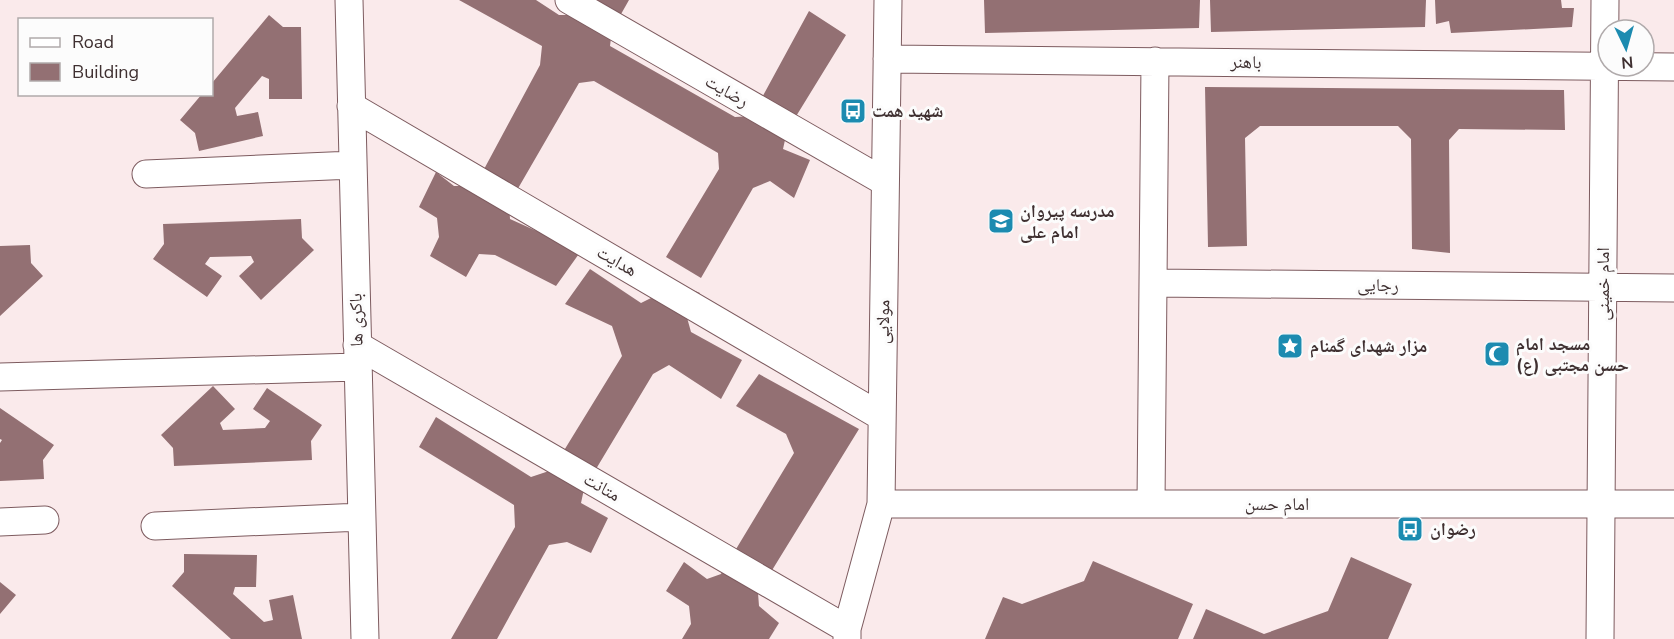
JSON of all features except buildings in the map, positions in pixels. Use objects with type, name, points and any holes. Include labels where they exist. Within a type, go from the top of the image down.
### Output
[{"type":"street","name":"باکری ها","points":[[348,0],[364,639]]},
{"type":"street","name":"رضایت","points":[[569,0],[885,182]]},
{"type":"street","name":"مولايی","points":[[847,634],[881,504],[888,0]]},
{"type":"street","name":"امام خمینی","points":[[1605,0],[1605,18]]},
{"type":"street","name":"باهنر","points":[[887,58],[1596,66]]},
{"type":"street","points":[[1151,504],[1155,61]]},
{"type":"street","name":"باهنر","points":[[1656,67],[1674,67]]},
{"type":"street","name":"امام خمینی","points":[[1600,639],[1605,78]]},
{"type":"street","name":"هدایت","points":[[351,106],[882,417]]},
{"type":"street","points":[[146,174],[353,165]]},
{"type":"street","name":"رجایی","points":[[1154,283],[1674,288]]},
{"type":"street","points":[[0,377],[357,356]]},
{"type":"street","name":"متانت","points":[[357,356],[847,634]]},
{"type":"street","name":"امام حسن","points":[[881,504],[1674,504]]},
{"type":"street","points":[[155,526],[362,517]]},
{"type":"street","points":[[0,522],[45,520]]},
{"type":"place","name":"شهید همت","points":[[853,111]]},
{"type":"place","name":"مدرسه پیروان امام علی","points":[[1001,221]]},
{"type":"place","name":"مزار شهدای گمنام","points":[[1290,346]]},
{"type":"place","name":"مسجد امام حسن مجتبی (ع)","points":[[1497,354]]},
{"type":"place","name":"رضوان","points":[[1410,529]]}]
